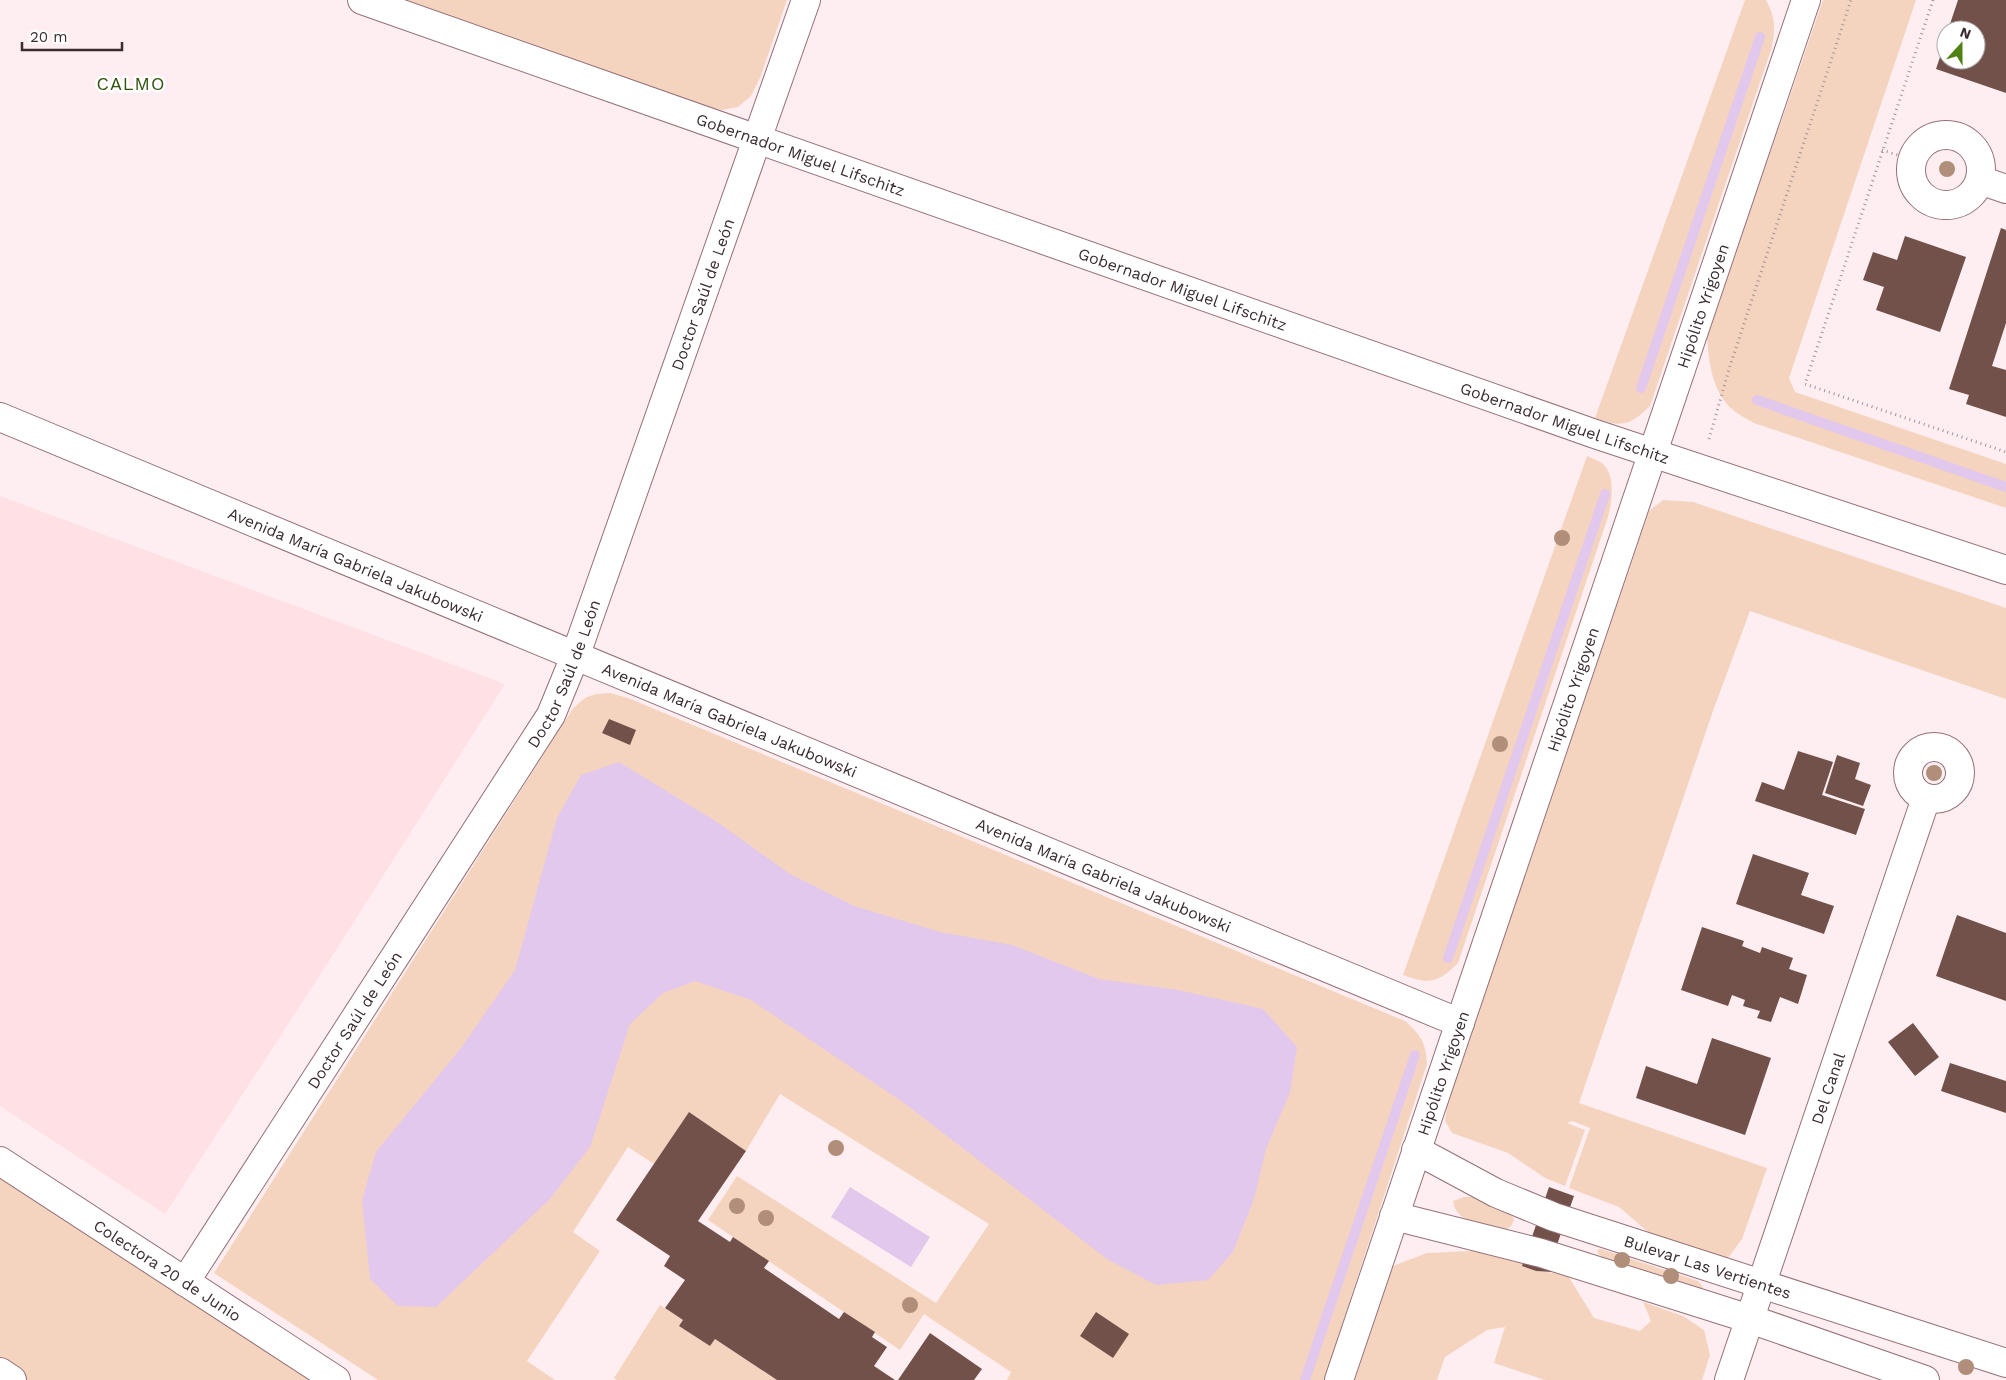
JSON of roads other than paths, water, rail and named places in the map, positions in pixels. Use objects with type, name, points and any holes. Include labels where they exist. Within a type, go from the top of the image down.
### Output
[{"type":"main road","name":"Gobernador Miguel Lifschitz","points":[[362,0],[1567,424],[2006,570]]},
{"type":"main road","name":"Doctor Saúl de León","points":[[185,1282],[551,715],[576,654],[806,0]]},
{"type":"main road","name":"Hipólito Yrigoyen","points":[[1339,1380],[1806,0]]},
{"type":"main road","points":[[1945,135],[1956,137],[1966,141],[1979,158],[1980,180],[1975,191],[1966,199],[1955,204],[1937,203],[1921,194],[1914,184],[1913,160],[1917,151],[1934,137],[1945,135]]},
{"type":"main road","points":[[1980,180],[2006,189]]},
{"type":"main road","name":"Avenida María Gabriela Jakubowski","points":[[0,416],[1460,1022]]},
{"type":"main road","name":"Del Canal","points":[[1729,1380],[1926,798]]},
{"type":"main road","name":"Bulevar Las Vertientes","points":[[1416,1150],[1496,1194],[1554,1217],[2006,1363]]},
{"type":"main road","name":"Colectora 20 de Junio","points":[[0,1161],[336,1380]]},
{"type":"main road","points":[[1394,1216],[1542,1253],[1750,1319],[1926,1380]]},
{"type":"main road","points":[[0,1372],[12,1380]]},
{"type":"waterway","points":[[1641,388],[1760,37]]},
{"type":"waterway","points":[[1757,400],[2006,487]]},
{"type":"waterway","points":[[1448,958],[1605,494]]},
{"type":"waterway","points":[[1305,1380],[1415,1055]]},
{"type":"district","name":"CALMO","points":[[131,84]]}]
